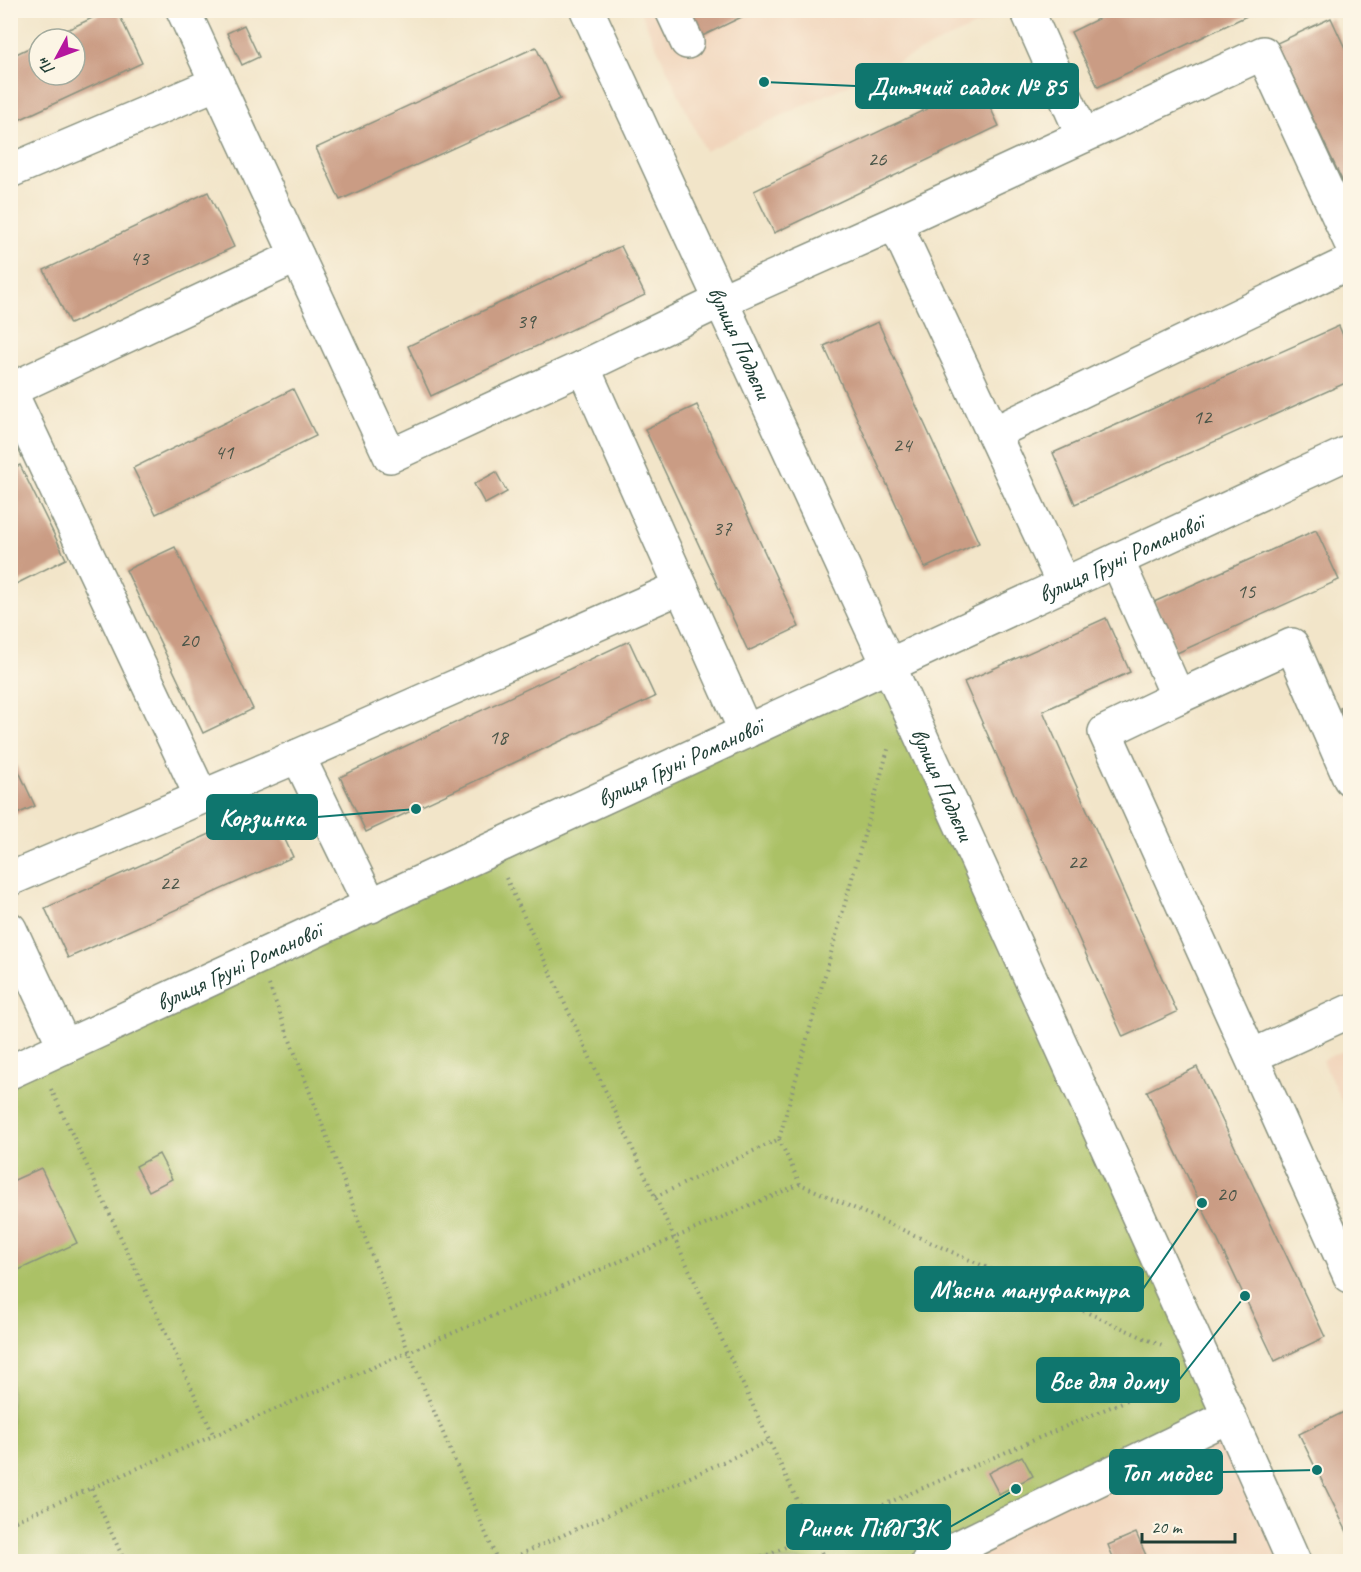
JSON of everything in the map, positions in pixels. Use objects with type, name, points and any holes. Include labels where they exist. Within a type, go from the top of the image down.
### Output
[{"type":"street","points":[[183,10],[390,456],[720,301],[1263,53],[1350,241]]},
{"type":"street","name":"вулиця Подлєпи","points":[[587,10],[889,666],[1294,1562]]},
{"type":"street","points":[[672,10],[687,42]]},
{"type":"street","points":[[1027,10],[1083,136]]},
{"type":"street","points":[[10,171],[217,83]]},
{"type":"street","points":[[895,223],[1064,585]]},
{"type":"street","points":[[201,796],[10,391],[297,256]]},
{"type":"street","points":[[994,433],[1350,262]]},
{"type":"street","points":[[583,367],[746,732]]},
{"type":"street","name":"вулиця Груні Романової","points":[[38,1060],[1350,452]]},
{"type":"street","points":[[1117,560],[1178,697]]},
{"type":"street","points":[[10,879],[298,756],[681,587]]},
{"type":"street","points":[[1350,779],[1292,645],[1106,732],[1350,1276]]},
{"type":"street","points":[[298,756],[370,906]]},
{"type":"street","points":[[10,929],[38,1060]]},
{"type":"street","points":[[1252,1056],[1350,1011]]},
{"type":"street","points":[[927,1562],[1228,1416]]},
{"type":"path","points":[[903,698],[779,1139],[800,1184],[1206,1366]]},
{"type":"path","points":[[492,849],[826,1562]]},
{"type":"path","points":[[258,958],[409,1353],[498,1562]]},
{"type":"path","points":[[38,1060],[214,1436]]},
{"type":"path","points":[[655,1197],[779,1139]]},
{"type":"path","points":[[10,1523],[800,1184]]},
{"type":"path","points":[[751,1562],[813,1533],[1206,1366]]},
{"type":"path","points":[[504,1562],[770,1441]]},
{"type":"path","points":[[91,1489],[125,1562]]},
{"type":"shaded area","points":[[1002,10],[1003,13],[705,151],[640,11]]},
{"type":"shaded area","points":[[1350,1048],[1350,1119],[1322,1060]]},
{"type":"shaded area","points":[[1229,1416],[1294,1562],[928,1562]]},
{"type":"green space","points":[[889,666],[1229,1416],[928,1561],[11,1561],[10,1072]]},
{"type":"building","points":[[109,10],[117,10],[142,63],[10,124],[10,57],[27,49],[27,87],[87,87],[87,27],[73,27]]},
{"type":"building","points":[[677,10],[756,10],[692,41]]},
{"type":"building","points":[[1116,10],[1259,10],[1098,87],[1071,32]]},
{"type":"building","points":[[1331,18],[1350,59],[1350,197],[1277,43]]},
{"type":"building","points":[[244,25],[259,57],[242,65],[227,33]]},
{"type":"building","points":[[536,47],[560,99],[340,200],[316,148]]},
{"type":"building","points":[[979,84],[999,126],[774,233],[754,191]]},
{"type":"building","points":[[208,192],[234,247],[70,324],[44,270]]},
{"type":"building","points":[[621,246],[645,295],[431,396],[408,346]]},
{"type":"building","points":[[878,322],[979,543],[925,568],[824,346]]},
{"type":"building","points":[[1339,326],[1350,352],[1350,381],[1075,504],[1053,453]]},
{"type":"building","points":[[293,389],[316,436],[156,514],[133,468]]},
{"type":"building","points":[[697,405],[799,627],[748,651],[645,429]]},
{"type":"building","points":[[20,465],[66,559],[10,587],[10,470]]},
{"type":"building","points":[[496,472],[507,492],[485,504],[474,484]]},
{"type":"building","points":[[1316,530],[1339,580],[1177,653],[1154,602]]},
{"type":"building","points":[[175,547],[253,709],[203,733],[126,570]]},
{"type":"building","points":[[1106,618],[1130,672],[1043,711],[1177,1012],[1123,1037],[964,682]]},
{"type":"building","points":[[629,641],[655,697],[366,832],[340,777]]},
{"type":"building","points":[[1350,703],[1350,732],[1340,708]]},
{"type":"building","points":[[10,752],[35,806],[10,817]]},
{"type":"building","points":[[270,807],[293,857],[68,958],[45,908]]},
{"type":"building","points":[[1197,1067],[1325,1337],[1275,1361],[1147,1091]]},
{"type":"building","points":[[159,1154],[172,1179],[149,1191],[136,1166]]},
{"type":"building","points":[[41,1168],[77,1243],[10,1274],[10,1182]]},
{"type":"building","points":[[1350,1409],[1350,1538],[1299,1434]]},
{"type":"building","points":[[1022,1456],[1033,1476],[999,1494],[988,1473]]},
{"type":"building","points":[[1136,1533],[1149,1562],[1115,1562],[1108,1545]]},
{"type":"place","name":"Дитячий садок № 85","points":[[764,82]]},
{"type":"place","name":"Корзинка","points":[[416,809]]},
{"type":"place","name":"М'ясна мануфактура","points":[[1202,1203]]},
{"type":"place","name":"Все для дому","points":[[1245,1296]]},
{"type":"place","name":"Топ модес","points":[[1317,1470]]},
{"type":"place","name":"Ринок ПівдГЗК","points":[[1016,1489]]}]
